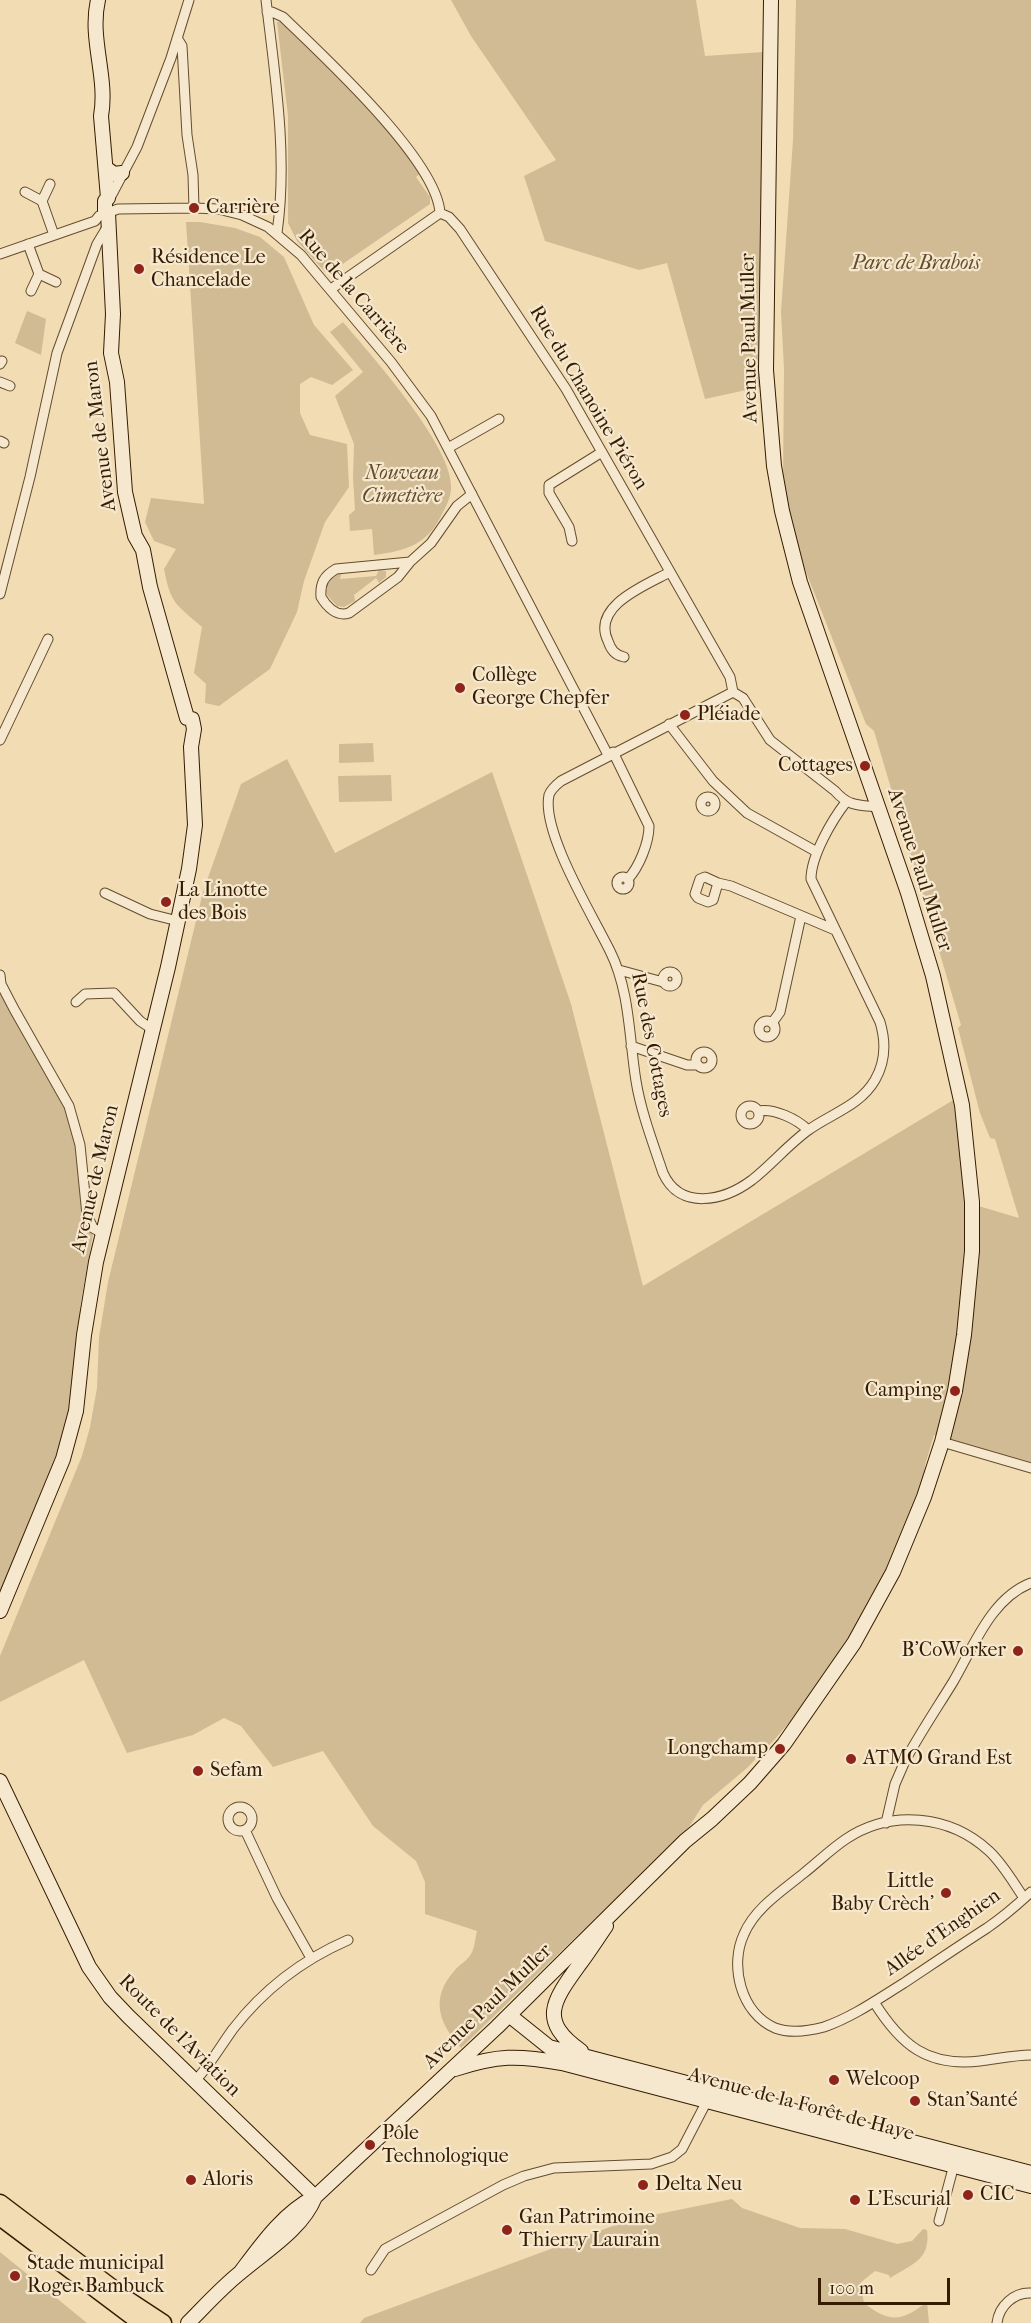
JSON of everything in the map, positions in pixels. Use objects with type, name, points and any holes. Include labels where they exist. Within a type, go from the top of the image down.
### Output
[{"type":"highway","points":[[0,2203],[128,2300],[163,2323]]},
{"type":"highway","points":[[0,2217],[141,2323]]},
{"type":"street","name":"Avenue de Maron","points":[[0,1611],[54,1483],[71,1433],[78,1398],[91,1290],[102,1233],[178,921],[195,825],[191,747],[184,721],[187,718],[150,587],[143,550],[135,536],[125,492],[116,376],[111,353],[113,314],[109,219],[105,211],[108,198],[102,116],[104,104],[102,75],[98,60],[96,15],[98,0]]},
{"type":"street","points":[[108,198],[114,192],[136,147],[189,0]]},
{"type":"street","points":[[266,0],[279,125],[280,212],[277,233]]},
{"type":"street","name":"Avenue Paul Muller","points":[[188,2323],[240,2272],[269,2235],[302,2203],[315,2197],[509,2015],[685,1841],[708,1814],[798,1723],[836,1671],[884,1591],[916,1519],[942,1442],[960,1363],[970,1290],[972,1225],[968,1144],[952,1053],[933,976],[879,807],[800,582],[782,511],[774,466],[766,370],[771,0]]},
{"type":"street","points":[[267,12],[283,17],[348,81],[393,131],[428,178],[438,201],[440,213],[331,289]]},
{"type":"street","points":[[177,38],[182,46],[194,208]]},
{"type":"street","points":[[106,168],[114,174],[122,173]]},
{"type":"street","points":[[42,201],[50,184]]},
{"type":"street","points":[[0,254],[54,235],[42,201],[24,192]]},
{"type":"street","name":"Rue de la Carrière","points":[[54,235],[94,221],[99,226],[118,209],[218,209],[242,215],[277,233],[301,255],[415,391],[431,416],[650,826],[635,872],[628,879]]},
{"type":"street","name":"Rue du Chanoine Piéron","points":[[440,213],[449,217],[460,229],[555,371],[730,677],[733,692],[743,698],[770,740],[846,802]]},
{"type":"street","points":[[0,594],[30,477],[57,353],[97,244],[109,219]]},
{"type":"street","points":[[28,244],[39,274],[56,282]]},
{"type":"street","points":[[31,291],[39,274]]},
{"type":"street","points":[[0,382],[10,386]]},
{"type":"street","points":[[448,448],[499,419]]},
{"type":"street","points":[[572,541],[569,527],[549,493],[549,487],[552,482],[602,453]]},
{"type":"street","points":[[410,562],[336,568],[327,574],[323,581],[321,597],[336,613],[344,615],[349,613],[398,577],[410,562],[431,543],[460,502],[472,495]]},
{"type":"street","points":[[624,657],[614,653],[608,642],[605,628],[608,615],[617,602],[670,572]]},
{"type":"street","points":[[0,740],[48,639]]},
{"type":"street","name":"Rue des Cottages","points":[[733,692],[561,781],[551,790],[549,802],[560,854],[619,970],[639,1095],[663,1173],[670,1186],[685,1197],[697,1200],[707,1199],[733,1190],[752,1179],[808,1130],[866,1093],[876,1078],[884,1058],[884,1038],[880,1022],[811,879],[812,866],[817,852],[846,802]]},
{"type":"street","points":[[669,724],[718,786],[754,818],[817,852]]},
{"type":"street","points":[[711,798],[718,786]]},
{"type":"street","points":[[846,802],[879,807]]},
{"type":"street","points":[[718,883],[731,886],[835,930]]},
{"type":"street","points":[[105,892],[150,914],[178,921]]},
{"type":"street","points":[[772,1023],[780,1012],[796,914]]},
{"type":"street","points":[[619,970],[663,982]]},
{"type":"street","points":[[0,975],[1,984],[14,1009],[69,1106],[80,1145],[87,1215],[93,1228],[102,1233]]},
{"type":"street","points":[[76,1002],[85,994],[114,993],[140,1021],[152,1029]]},
{"type":"street","points":[[631,1046],[687,1065],[698,1065]]},
{"type":"street","points":[[758,1111],[765,1110],[800,1122],[808,1130]]},
{"type":"street","points":[[942,1442],[1031,1468]]},
{"type":"street","points":[[886,1822],[905,1761],[981,1632],[1007,1598],[1020,1587],[1031,1583]]},
{"type":"street","name":"Route de l'Aviation","points":[[0,1781],[54,1898],[93,1974],[117,2006],[315,2197]]},
{"type":"street","name":"Allée d'Enghien","points":[[924,1820],[949,1827],[971,1837],[996,1858],[1028,1895],[987,1928],[874,2002],[846,2018],[824,2026],[804,2031],[782,2030],[765,2022],[751,2006],[741,1988],[737,1962],[744,1933],[764,1906],[847,1839],[886,1822],[924,1820]]},
{"type":"street","points":[[246,1830],[277,1898],[311,1958]]},
{"type":"street","name":"Avenue de la Forêt de Haye","points":[[588,2056],[560,2034],[555,2019],[556,1998],[629,1895]]},
{"type":"street","points":[[195,2081],[210,2066],[231,2031],[274,1985],[311,1958],[348,1940]]},
{"type":"street","points":[[874,2002],[904,2040],[932,2058],[964,2062],[1031,2055]]},
{"type":"street","name":"Avenue de la Forêt de Haye","points":[[509,2015],[541,2043],[549,2047],[588,2056],[710,2095]]},
{"type":"street","name":"Avenue de la Forêt de Haye","points":[[509,2015],[515,2028],[528,2043],[562,2063]]},
{"type":"street","name":"Avenue de la Forêt de Haye","points":[[450,2071],[482,2060],[505,2056],[524,2056],[562,2063],[710,2095],[956,2160],[1031,2186]]},
{"type":"street","points":[[370,2270],[385,2249],[524,2176],[554,2168],[651,2164],[672,2157],[681,2149],[710,2095]]},
{"type":"street","points":[[939,2221],[956,2160]]},
{"type":"street","name":"Avenue de la Forêt de Haye","points":[[956,2160],[1031,2173]]},
{"type":"street","points":[[997,2323],[1000,2313],[1014,2296],[1031,2293]]},
{"type":"green space","points":[[451,0],[696,0],[705,56],[764,52],[760,387],[705,399],[667,263],[639,270],[545,241],[524,176],[556,160],[471,36]]},
{"type":"green space","name":"Parc de Brabois","points":[[796,0],[1031,0],[1031,1463],[934,1435],[925,1465],[924,1481],[894,1554],[842,1651],[799,1711],[747,1768],[703,1805],[689,1827],[670,1846],[461,2048],[442,2019],[440,2000],[447,1980],[472,1952],[477,1931],[425,1914],[425,1882],[416,1861],[373,1826],[323,1751],[273,1767],[241,1726],[224,1718],[193,1735],[127,1753],[84,1660],[0,1702],[0,1656],[82,1456],[90,1427],[97,1388],[99,1337],[108,1282],[203,892],[241,784],[287,759],[335,853],[492,772],[571,1004],[643,1286],[955,1099],[965,1202],[1019,1218],[995,1139],[990,1138],[980,1113],[958,1028],[961,1025],[874,731],[866,724],[791,534],[783,485],[784,369],[781,312],[793,140]]},
{"type":"green space","points":[[282,21],[351,88],[422,172],[416,177],[430,197],[430,204],[331,272],[325,272],[297,241],[288,223],[288,116],[277,22]]},
{"type":"green space","points":[[186,222],[235,228],[260,237],[284,257],[314,325],[353,370],[332,385],[311,377],[300,384],[300,413],[310,435],[347,444],[349,487],[325,522],[304,581],[297,612],[270,669],[219,706],[205,703],[206,684],[194,673],[202,627],[176,603],[169,590],[164,569],[176,549],[154,541],[145,522],[151,498],[204,504]]},
{"type":"green space","points":[[27,311],[46,319],[41,355],[15,343]]},
{"type":"green space","name":"Nouveau Cimetière","points":[[343,322],[407,400],[438,446],[447,467],[451,493],[447,505],[429,534],[405,549],[374,555],[372,529],[350,531],[349,515],[355,510],[354,444],[335,396],[363,372],[330,332]]},
{"type":"green space","points":[[379,570],[386,571],[386,577],[379,583],[376,578],[354,595],[355,601],[344,607],[337,606],[327,595],[328,584],[332,578],[342,572],[340,579],[376,576]]},
{"type":"green space","points":[[373,743],[374,762],[339,763],[339,744]]},
{"type":"green space","points":[[391,775],[392,801],[339,802],[338,776]]},
{"type":"green space","points":[[0,987],[66,1107],[76,1136],[86,1220],[93,1235],[81,1301],[68,1421],[57,1454],[0,1591]]},
{"type":"green space","points":[[732,2199],[742,2208],[800,2228],[845,2229],[897,2244],[912,2241],[923,2229],[927,2230],[926,2248],[923,2255],[912,2265],[890,2278],[889,2275],[875,2271],[860,2283],[864,2303],[889,2317],[910,2313],[927,2302],[929,2323],[360,2323],[364,2318],[629,2220]]},
{"type":"green space","name":"Stade municipal Roger Bambuck","points":[[0,2252],[87,2323],[0,2323]]},
{"type":"place","name":"Carrière","points":[[194,208]]},
{"type":"place","name":"Résidence Le Chancelade","points":[[139,269]]},
{"type":"place","name":"Collège George Chepfer","points":[[460,688]]},
{"type":"place","name":"Pléiade","points":[[685,715]]},
{"type":"place","name":"Cottages","points":[[865,766]]},
{"type":"place","name":"La Linotte des Bois","points":[[166,902]]},
{"type":"place","name":"Camping","points":[[955,1391]]},
{"type":"place","name":"B’CoWorker","points":[[1018,1651]]},
{"type":"place","name":"Longchamp","points":[[780,1749]]},
{"type":"place","name":"ATMO Grand Est","points":[[851,1759]]},
{"type":"place","name":"Sefam","points":[[198,1771]]},
{"type":"place","name":"Little Baby Crèch'","points":[[946,1893]]},
{"type":"place","name":"Welcoop","points":[[834,2080]]},
{"type":"place","name":"Stan’Santé","points":[[915,2101]]},
{"type":"place","name":"Pôle Technologique","points":[[370,2145]]},
{"type":"place","name":"Aloris","points":[[191,2180]]},
{"type":"place","name":"Delta Neu","points":[[643,2185]]},
{"type":"place","name":"CIC","points":[[968,2195]]},
{"type":"place","name":"L'Escurial","points":[[855,2200]]},
{"type":"place","name":"Gan Patrimoine Thierry Laurain","points":[[507,2230]]},
{"type":"place","name":"Stade municipal Roger Bambuck","points":[[15,2276]]}]
